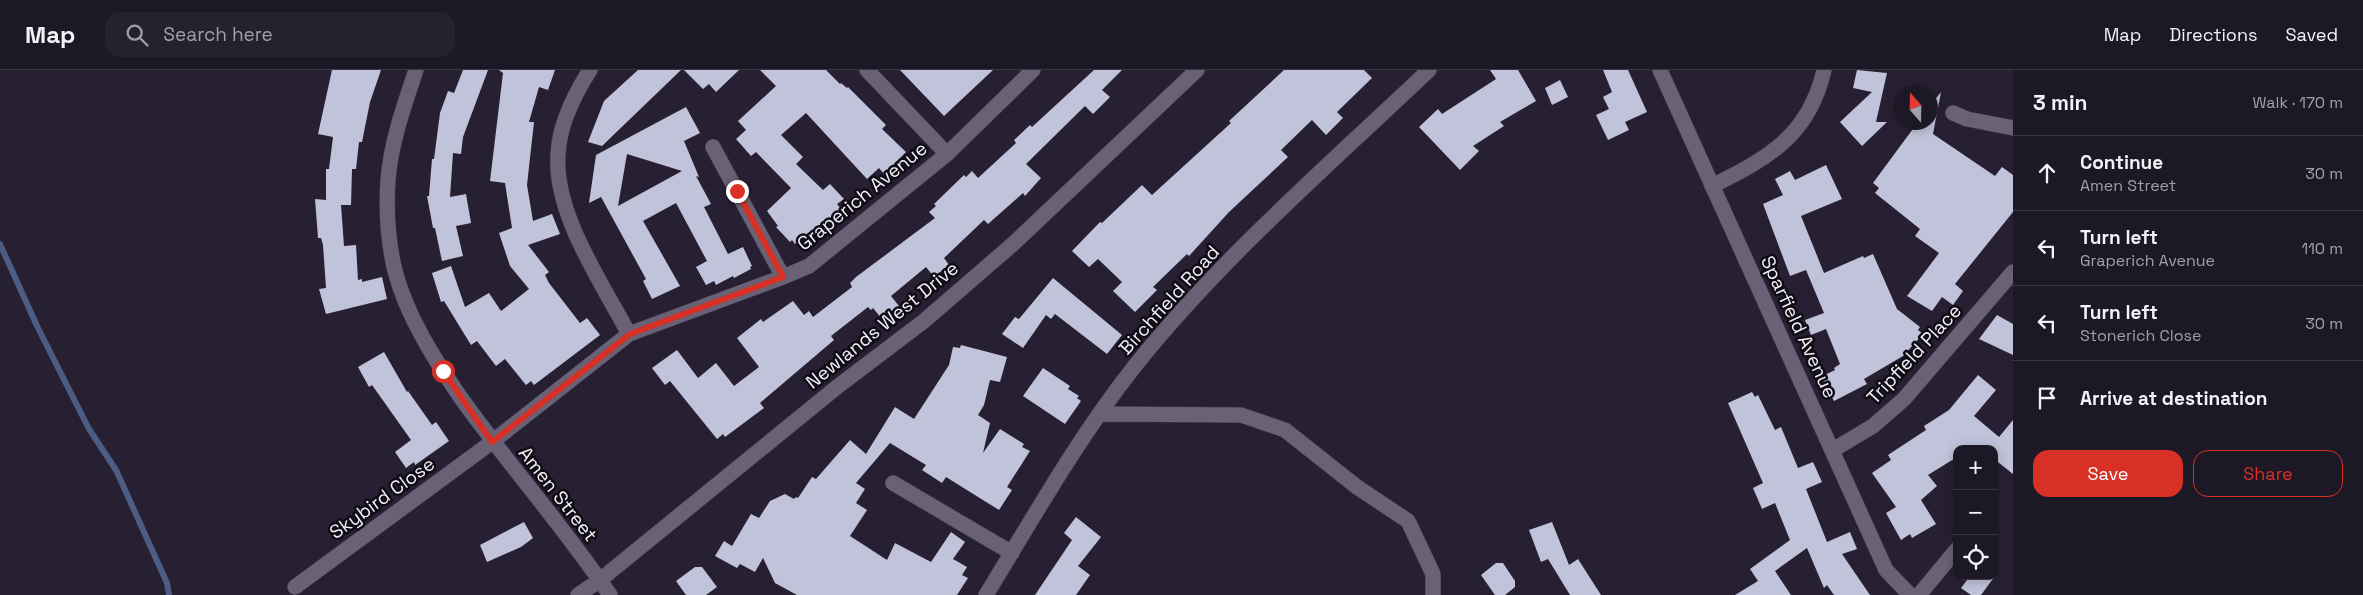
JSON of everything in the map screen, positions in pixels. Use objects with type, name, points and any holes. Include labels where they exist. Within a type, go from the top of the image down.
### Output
[{"type":"street","name":"Amen Street","points":[[416,70],[395,135],[388,181],[389,233],[395,271],[411,315],[443,371],[492,442],[610,595]]},
{"type":"street","points":[[590,70],[576,93],[562,129],[558,155],[559,183],[570,222],[630,334]]},
{"type":"street","points":[[867,70],[947,154]]},
{"type":"street","name":"Graperich Avenue","points":[[492,442],[630,334],[809,266],[947,154],[1032,70]]},
{"type":"street","name":"Newlands West Drive","points":[[578,595],[600,580],[837,387],[924,321],[1006,251],[1197,70]]},
{"type":"street","name":"Birchfield Road","points":[[986,595],[1100,414],[1134,368],[1207,282],[1429,70]]},
{"type":"street","name":"Sparfield Avenue","points":[[1660,70],[1886,570],[1910,595]]},
{"type":"street","points":[[1712,186],[1757,164],[1786,141],[1805,118],[1819,95],[1824,70]]},
{"type":"street","points":[[1953,112],[1967,119],[2013,128]]},
{"type":"street","points":[[713,147],[783,277]]},
{"type":"street","name":"Tripfield Place","points":[[1833,450],[1873,426],[1904,399],[2013,272]]},
{"type":"street","points":[[1100,414],[1242,415],[1285,430],[1357,487],[1408,521],[1433,574],[1433,595]]},
{"type":"street","name":"Skybird Close","points":[[295,587],[492,442]]},
{"type":"street","points":[[893,483],[1012,553]]},
{"type":"street","points":[[1920,595],[1953,555]]},
{"type":"building","points":[[332,70],[381,70],[370,102],[362,142],[359,142],[356,169],[352,169],[351,205],[341,205],[344,246],[356,245],[358,280],[362,279],[362,282],[382,277],[387,299],[326,314],[319,289],[326,288],[323,245],[321,238],[318,238],[315,199],[326,200],[326,169],[329,169],[333,137],[318,134]]},
{"type":"building","points":[[463,70],[488,70],[463,137],[461,154],[453,153],[450,197],[466,194],[471,223],[456,226],[463,256],[442,261],[427,196],[429,196],[432,159],[434,159],[440,113],[448,91],[454,93]]},
{"type":"building","points":[[499,70],[555,70],[548,90],[539,87],[529,122],[534,122],[527,185],[533,221],[552,214],[560,234],[528,245],[549,272],[545,275],[549,283],[580,323],[587,318],[600,335],[534,385],[531,381],[526,385],[505,359],[496,366],[477,341],[471,345],[444,301],[441,302],[432,273],[451,266],[465,307],[489,293],[501,311],[529,289],[510,266],[499,233],[512,228],[505,183],[490,181],[503,73]]},
{"type":"building","points":[[638,70],[681,70],[602,146],[588,142],[604,101]]},
{"type":"building","points":[[684,70],[739,70],[716,92],[709,84],[703,89]]},
{"type":"building","points":[[760,70],[826,70],[840,84],[848,87],[886,125],[882,129],[906,152],[884,174],[879,168],[867,179],[806,113],[781,135],[803,157],[796,164],[823,190],[830,184],[844,199],[837,204],[841,209],[826,224],[823,222],[807,236],[805,234],[795,244],[792,240],[790,242],[776,227],[778,226],[767,211],[791,188],[756,152],[751,156],[736,139],[746,130],[738,121],[776,86]]},
{"type":"building","points":[[900,70],[993,70],[944,116]]},
{"type":"building","points":[[1094,70],[1122,70],[1102,90],[1110,97],[1093,114],[1085,106],[1026,164],[1041,178],[1025,196],[1023,193],[988,224],[984,220],[944,258],[949,265],[934,277],[926,267],[891,296],[899,306],[882,319],[873,308],[871,310],[868,307],[831,336],[834,340],[760,403],[764,408],[725,437],[723,434],[717,439],[670,381],[665,385],[652,368],[677,350],[698,378],[716,363],[734,386],[759,367],[737,338],[761,319],[763,322],[793,301],[804,315],[809,311],[813,317],[852,287],[850,283],[856,277],[935,218],[929,212],[936,206],[934,204],[964,175],[966,177],[972,171],[978,178],[1016,143],[1014,140],[1030,125],[1032,127]]},
{"type":"building","points":[[1284,70],[1364,70],[1372,78],[1337,112],[1343,118],[1326,135],[1312,120],[1281,150],[1288,157],[1229,212],[1189,256],[1187,254],[1153,287],[1157,290],[1135,312],[1113,291],[1122,282],[1098,259],[1089,267],[1072,251],[1100,222],[1102,223],[1142,185],[1152,195],[1231,123],[1229,121]]},
{"type":"building","points":[[1490,70],[1518,70],[1536,101],[1500,122],[1504,126],[1473,146],[1479,151],[1460,170],[1419,127],[1438,109],[1442,114],[1496,79]]},
{"type":"building","points":[[1603,70],[1628,70],[1647,112],[1625,122],[1629,130],[1608,140],[1596,115],[1609,109],[1603,97],[1612,92]]},
{"type":"building","points":[[1857,70],[1887,73],[1876,122],[1887,122],[1862,146],[1840,122],[1872,92],[1853,88]]},
{"type":"building","points":[[1560,80],[1568,97],[1552,105],[1545,88]]},
{"type":"building","points":[[1941,92],[1938,108],[1938,96]]},
{"type":"building","points":[[686,107],[700,133],[684,141],[699,177],[696,176],[711,204],[704,207],[728,254],[743,247],[752,266],[750,267],[751,269],[716,285],[714,281],[706,285],[696,267],[707,261],[676,203],[643,221],[680,286],[652,299],[643,281],[646,279],[601,197],[589,203],[596,155]],"holes":[[[627,154],[682,171],[618,206]]]},
{"type":"building","points":[[1912,130],[1934,130],[1933,134],[1995,176],[2002,167],[2013,175],[2013,212],[1955,284],[1963,291],[1953,305],[1942,297],[1932,311],[1907,296],[1939,253],[1915,236],[1920,229],[1875,193],[1879,188],[1873,183]]},
{"type":"building","points":[[1826,165],[1842,199],[1801,216],[1824,273],[1863,256],[1864,258],[1873,254],[1897,309],[1920,327],[1918,330],[1923,334],[1903,356],[1864,379],[1867,384],[1834,401],[1821,377],[1835,370],[1834,368],[1840,364],[1826,329],[1811,335],[1805,320],[1824,313],[1806,270],[1790,276],[1763,204],[1783,195],[1775,179],[1790,171],[1795,180]]},
{"type":"building","points":[[1053,278],[1122,335],[1107,354],[1055,314],[1051,319],[1046,315],[1023,348],[1002,334],[1015,317],[1019,319]]},
{"type":"building","points":[[1997,315],[2013,324],[2013,355],[1979,339]]},
{"type":"building","points":[[961,345],[1007,357],[1000,382],[990,380],[984,405],[978,415],[990,423],[983,453],[1000,429],[1024,444],[1022,447],[1030,451],[1007,487],[1012,490],[999,510],[946,477],[942,483],[922,470],[926,465],[890,443],[856,483],[865,489],[856,503],[867,510],[850,536],[887,560],[895,543],[931,562],[951,532],[965,542],[953,559],[967,567],[962,575],[968,578],[957,595],[797,595],[775,583],[763,558],[755,572],[740,564],[737,568],[715,556],[724,541],[732,546],[751,514],[759,518],[770,501],[785,494],[794,499],[798,498],[812,477],[816,479],[850,440],[866,454],[895,407],[914,419],[949,365],[953,347],[960,348]]},
{"type":"building","points":[[384,352],[407,392],[432,425],[436,422],[449,441],[415,465],[414,462],[406,468],[395,452],[411,440],[372,385],[369,387],[358,367]]},
{"type":"building","points":[[1043,368],[1070,386],[1068,389],[1079,396],[1077,398],[1081,401],[1065,424],[1023,396]]},
{"type":"building","points":[[1978,375],[1996,390],[1974,416],[1999,437],[2013,420],[2013,474],[1998,462],[1998,445],[1953,445],[1953,459],[1928,475],[1937,486],[1921,500],[1936,524],[1912,538],[1910,534],[1901,540],[1886,513],[1896,507],[1872,473],[1891,460],[1888,455],[1926,430],[1924,426],[1949,410]]},
{"type":"building","points":[[1752,392],[1755,397],[1758,395],[1775,430],[1781,427],[1798,468],[1813,462],[1822,482],[1806,489],[1827,542],[1850,532],[1857,549],[1842,554],[1870,595],[1834,595],[1827,585],[1824,588],[1807,548],[1775,571],[1791,595],[1735,595],[1758,581],[1750,569],[1790,540],[1775,503],[1762,509],[1753,488],[1763,483],[1728,403]]},
{"type":"building","points":[[1076,517],[1101,537],[1078,566],[1090,575],[1076,595],[1035,595],[1072,540],[1064,533]]},
{"type":"building","points":[[524,522],[533,538],[521,547],[487,562],[480,545]]},
{"type":"building","points":[[1552,522],[1569,565],[1578,559],[1601,595],[1570,595],[1548,559],[1541,562],[1529,530]]},
{"type":"building","points":[[1496,563],[1503,563],[1515,581],[1515,587],[1505,595],[1495,595],[1481,575]]},
{"type":"building","points":[[695,567],[702,567],[717,587],[706,595],[686,595],[676,581]]},
{"type":"building","points":[[1967,580],[1992,580],[1981,595],[1971,595],[1961,588]]},
{"type":"waterway","points":[[0,244],[38,328],[89,429],[116,470],[167,583],[169,595]]},
{"type":"route","points":[[443,371],[492,442],[630,334],[783,277],[737,191]]}]
